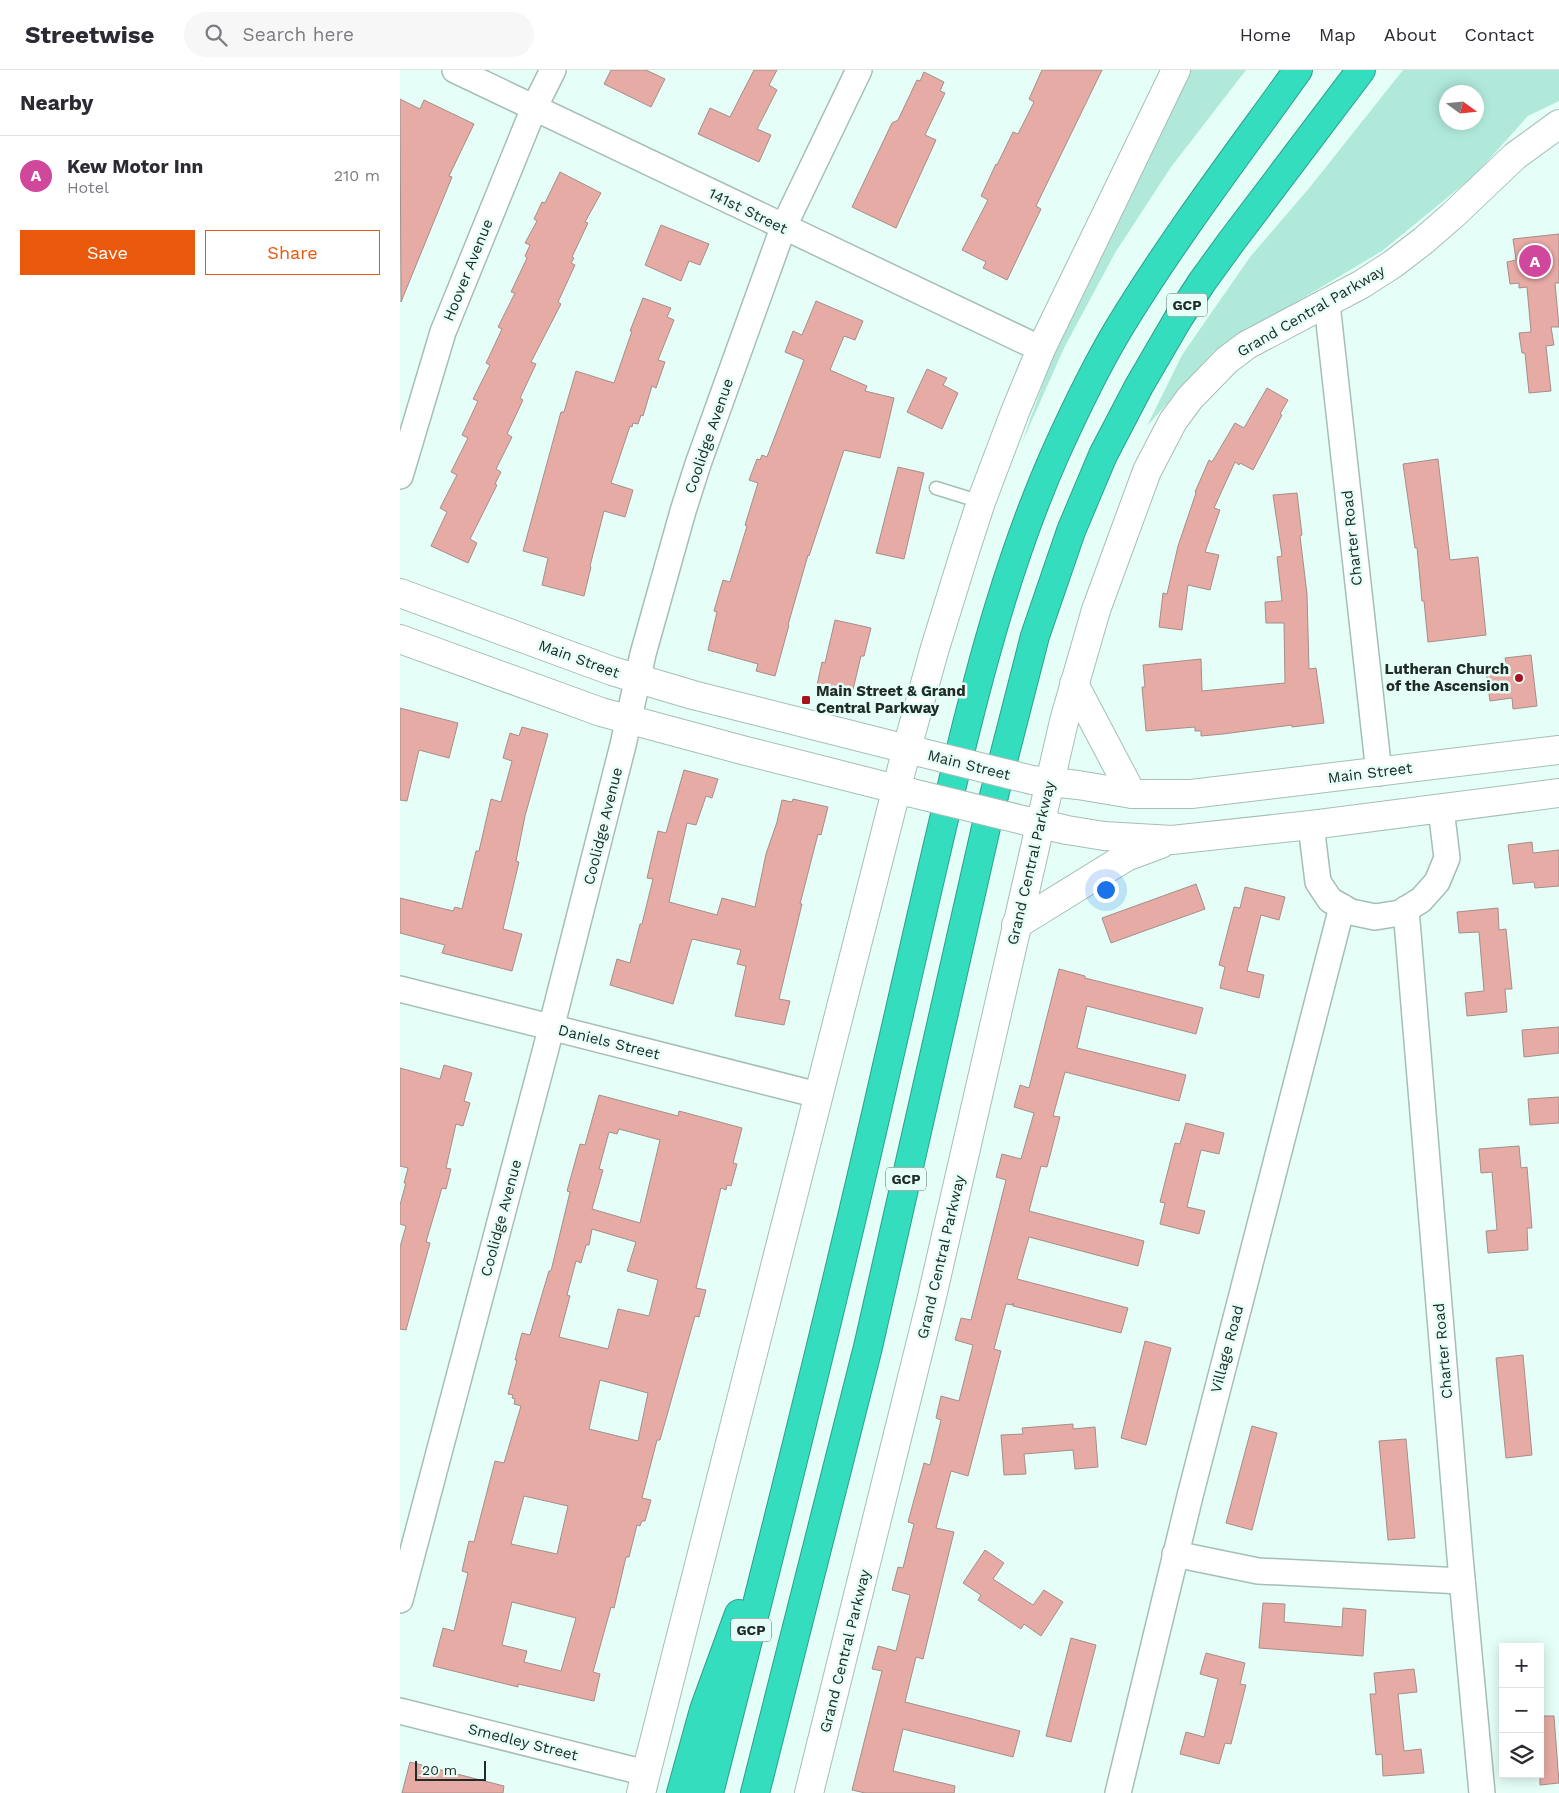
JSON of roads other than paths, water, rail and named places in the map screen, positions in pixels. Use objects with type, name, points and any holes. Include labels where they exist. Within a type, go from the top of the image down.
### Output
[{"type":"highway","points":[[1240,152],[1284,70]]},
{"type":"highway","name":"GCP","points":[[710,1793],[839,1277],[969,713],[1024,531],[1063,437],[1117,331],[1163,260],[1298,70]]},
{"type":"highway","name":"GCP","points":[[756,1793],[868,1347],[987,823],[1035,636],[1059,566],[1103,455],[1139,386],[1174,326],[1202,282],[1361,70]]},
{"type":"highway","points":[[681,1793],[704,1710],[792,1467]]},
{"type":"main road","points":[[643,1783],[818,1095],[915,750],[935,648],[981,502],[1041,349],[1176,70]]},
{"type":"main road","name":"Grand Central Parkway","points":[[809,1793],[918,1357],[1016,925],[1032,822],[1041,781],[1074,684],[1096,610],[1147,471],[1173,421],[1190,398],[1227,360],[1247,345],[1362,284],[1423,241],[1515,156],[1559,124]]},
{"type":"main road","name":"Main Street","points":[[400,593],[638,679],[1041,781],[1132,794],[1191,794],[1559,750]]},
{"type":"main road","points":[[400,639],[585,707],[628,720],[904,791],[1032,822],[1104,836],[1172,840],[1311,825],[1559,793]]},
{"type":"main road","points":[[1074,684],[1132,794]]},
{"type":"main road","points":[[1016,925],[1126,857],[1172,840]]},
{"type":"street","name":"141st Street","points":[[455,70],[783,228],[1041,349]]},
{"type":"street","name":"Hoover Avenue","points":[[400,476],[443,332],[534,108],[553,70]]},
{"type":"street","name":"Coolidge Avenue","points":[[400,1600],[551,1028],[638,679],[680,521],[698,464],[783,228],[858,70]]},
{"type":"street","name":"Charter Road","points":[[1327,304],[1379,773]]},
{"type":"street","points":[[1311,825],[1318,882],[1330,900],[1351,912],[1375,917],[1400,913],[1421,900],[1438,882],[1447,858],[1441,808]]},
{"type":"street","name":"Village Road","points":[[1118,1793],[1175,1554],[1342,907]]},
{"type":"street","name":"Charter Road","points":[[1406,909],[1462,1581],[1482,1793]]},
{"type":"street","name":"Daniels Street","points":[[400,988],[818,1095]]},
{"type":"street","points":[[1175,1554],[1258,1571],[1462,1581]]},
{"type":"street","name":"Smedley Street","points":[[400,1711],[643,1783]]},
{"type":"lane","points":[[936,488],[981,502]]},
{"type":"place","name":"Kew Motor Inn","points":[[1535,261]]},
{"type":"place","name":"Lutheran Church of the Ascension","points":[[1519,678]]},
{"type":"place","name":"Main Street & Grand Central Parkway","points":[[806,700]]}]
